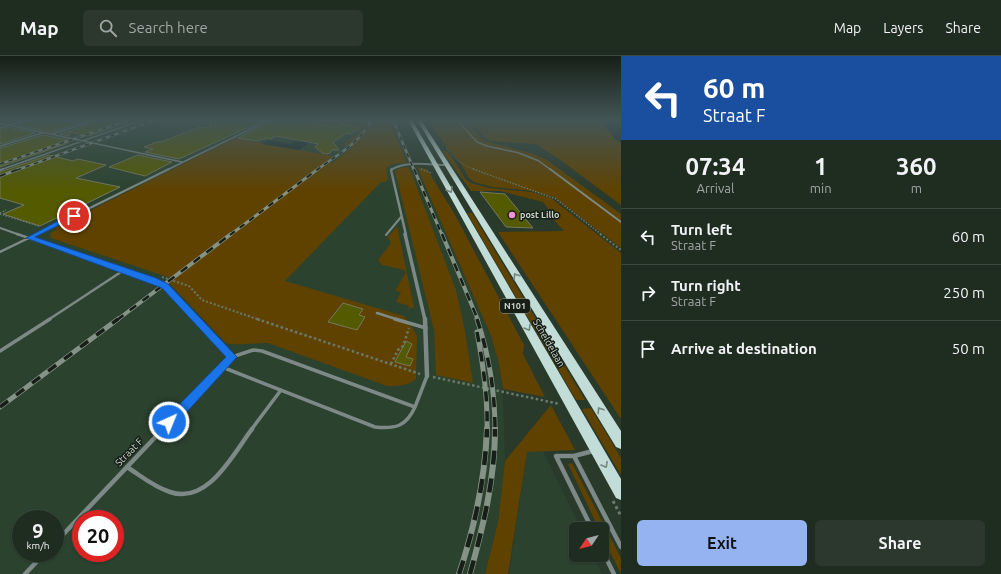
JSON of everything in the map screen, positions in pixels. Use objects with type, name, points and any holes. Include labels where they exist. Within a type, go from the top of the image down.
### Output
[{"type":"main road","name":"Scheldelaan","points":[[423,144],[621,493]]},
{"type":"main road","name":"Scheldelaan","points":[[434,144],[621,443]]},
{"type":"street","points":[[427,376],[426,328],[391,170],[393,167],[399,166],[447,164]]},
{"type":"lane","points":[[0,170],[73,144]]},
{"type":"lane","points":[[97,144],[182,162]]},
{"type":"lane","points":[[0,252],[219,144]]},
{"type":"lane","points":[[482,144],[526,155],[539,160],[621,222]]},
{"type":"lane","points":[[386,235],[402,216]]},
{"type":"lane","points":[[0,228],[124,270],[157,282],[168,288],[232,357],[253,350],[262,351],[416,407]]},
{"type":"lane","points":[[0,351],[124,270]]},
{"type":"lane","points":[[376,313],[426,328]]},
{"type":"lane","name":"Straat F","points":[[64,534],[232,357]]},
{"type":"lane","points":[[222,367],[380,427],[396,428],[405,424],[412,417],[427,376]]},
{"type":"lane","points":[[128,466],[169,493],[182,496],[196,493],[206,488],[215,479],[281,390]]},
{"type":"lane","points":[[589,522],[556,456],[574,456],[597,450]]},
{"type":"lane","points":[[574,456],[621,547]]},
{"type":"lane","points":[[26,574],[37,562]]},
{"type":"lane","points":[[608,562],[614,574]]},
{"type":"path","points":[[443,145],[456,160],[465,166],[556,199],[621,250]]},
{"type":"path","points":[[0,214],[6,210]]},
{"type":"path","points":[[0,214],[47,229]]},
{"type":"path","points":[[158,276],[189,286],[202,300],[427,376],[523,397]]},
{"type":"path","points":[[391,364],[398,350],[403,346],[410,327],[408,323]]},
{"type":"shaded area","points":[[0,144],[406,144],[414,162],[407,163],[409,167],[417,167],[491,336],[498,360],[503,397],[505,461],[498,522],[485,574],[0,574]]},
{"type":"shaded area","points":[[223,144],[269,144],[333,156],[326,162],[332,163],[353,147],[351,146],[353,144],[399,144],[407,163],[395,163],[390,165],[386,169],[388,179],[385,182],[381,182],[285,281],[404,316],[417,335],[416,379],[406,384],[399,386],[387,386],[268,343],[226,343],[169,283],[174,279],[50,237],[51,233],[57,229],[55,228]]},
{"type":"shaded area","points":[[445,144],[496,144],[531,153],[547,160],[621,214],[621,248],[554,197],[533,191],[493,187],[474,182],[469,178],[460,162]]},
{"type":"shaded area","points":[[536,144],[621,144],[621,205],[559,159]]},
{"type":"shaded area","points":[[442,151],[447,151],[466,180],[471,183],[489,188],[532,192],[551,198],[621,253],[621,419],[498,232],[564,231],[546,211],[550,211],[543,202],[500,191],[471,191]]},
{"type":"shaded area","points":[[409,167],[456,290],[465,331],[473,383],[436,375],[434,330],[395,171],[400,168]]},
{"type":"shaded area","points":[[417,167],[427,169],[454,213],[524,345],[523,354],[545,397],[503,389],[498,360],[491,336]]},
{"type":"shaded area","points":[[467,213],[472,213],[585,400],[576,400]]},
{"type":"shaded area","points":[[397,226],[414,307],[408,309],[409,306],[396,302],[401,292],[395,291],[406,272],[404,270],[382,265],[378,260],[391,243],[388,237]]},
{"type":"shaded area","points":[[551,405],[575,450],[527,452],[508,574],[485,574],[498,522],[505,461]]},
{"type":"shaded area","points":[[591,408],[621,458],[621,475],[582,409]]},
{"type":"shaded area","points":[[543,451],[578,522],[569,522],[569,562],[596,562],[602,574],[509,574],[527,452]]},
{"type":"shaded area","points":[[572,463],[602,522],[596,522],[568,464]]},
{"type":"shaded area","points":[[609,535],[621,558],[621,574],[609,550]]},
{"type":"water","points":[[263,144],[308,144],[299,150]]},
{"type":"building","points":[[13,144],[65,144],[0,167],[0,148]]},
{"type":"building","points":[[151,144],[211,144],[179,159],[145,152],[153,149],[144,147]]},
{"type":"building","points":[[319,144],[335,144],[339,150],[332,150],[327,154],[322,153],[315,147]]},
{"type":"building","points":[[49,155],[73,161],[78,159],[106,165],[76,178],[120,187],[40,226],[3,214],[24,205],[0,198],[0,172]]},
{"type":"building","points":[[138,155],[172,162],[145,176],[109,167]]},
{"type":"building","points":[[480,192],[505,194],[533,228],[506,227]]},
{"type":"building","points":[[343,303],[363,309],[359,315],[365,317],[357,330],[328,322]]},
{"type":"building","points":[[406,341],[412,344],[406,357],[413,359],[410,366],[395,362]]},
{"type":"railway","points":[[0,164],[58,144]]},
{"type":"railway","points":[[17,170],[88,144]]},
{"type":"railway","points":[[317,170],[352,144]]},
{"type":"railway","points":[[403,144],[414,170]]},
{"type":"railway","points":[[0,176],[19,169]]},
{"type":"railway","points":[[230,235],[318,169]]},
{"type":"railway","points":[[414,169],[442,235]]},
{"type":"railway","points":[[117,320],[231,234]]},
{"type":"railway","points":[[442,234],[478,320]]},
{"type":"railway","points":[[0,407],[118,319]]},
{"type":"railway","points":[[477,319],[485,346],[490,374],[494,402],[495,429]]},
{"type":"railway","points":[[477,332],[485,381],[487,429]]},
{"type":"railway","points":[[459,574],[470,538],[478,503],[484,466],[487,429]]},
{"type":"railway","points":[[470,574],[484,521],[491,484],[495,429]]},
{"type":"place","name":"post Lillo","points":[[512,215]]},
{"type":"route","points":[[74,216],[29,238],[153,280],[165,286],[232,357],[169,422]]}]
